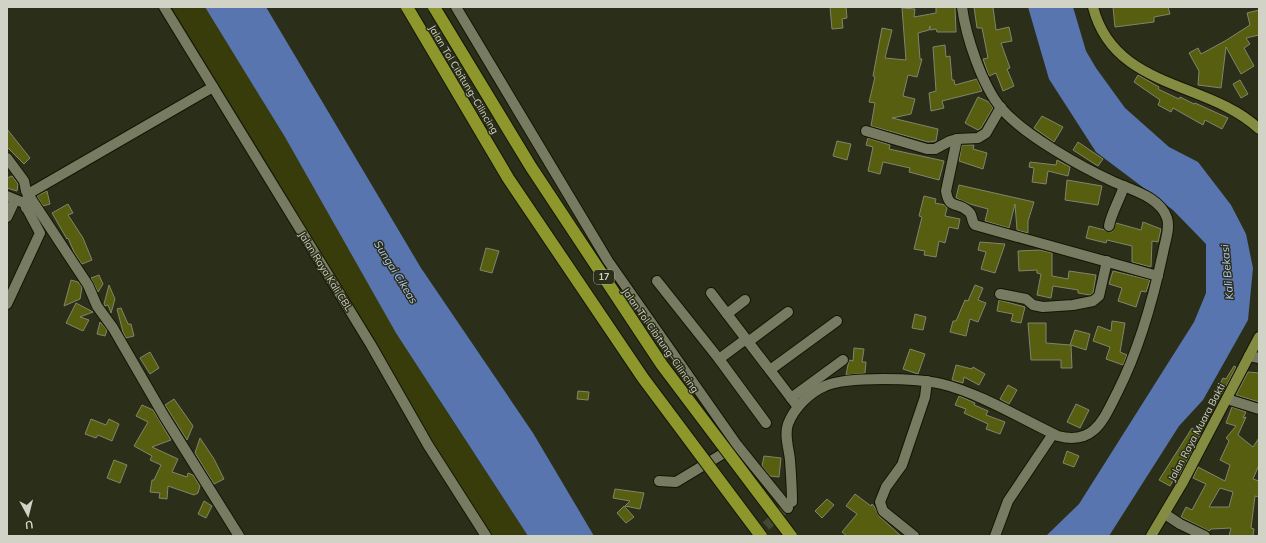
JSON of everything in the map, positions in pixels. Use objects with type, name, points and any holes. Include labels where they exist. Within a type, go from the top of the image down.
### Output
[{"type":"highway","name":"Jalan Tol Cibitung–Cilincing","points":[[407,7],[508,178],[642,378],[761,536]]},
{"type":"highway","name":"Jalan Tol Cibitung–Cilincing","points":[[434,7],[531,167],[662,365],[791,536]]},
{"type":"main road","points":[[1093,7],[1111,42],[1128,60],[1161,79],[1241,114],[1259,129]]},
{"type":"main road","name":"Jalan Raya Muara Bakti","points":[[1151,536],[1165,514],[1227,399],[1254,357],[1259,336]]},
{"type":"street","name":"Jalan Raya Kali CBL","points":[[164,7],[371,345],[428,445],[486,536]]},
{"type":"street","points":[[456,7],[608,261],[737,445],[790,505],[788,425],[798,407],[814,392],[834,383],[876,380],[927,381],[943,384],[971,394],[1053,434],[1067,439],[1075,439],[1089,435],[1099,425],[1119,389],[1134,351],[1158,276],[1168,219],[1156,201],[1058,152],[1018,123],[1001,108],[980,68],[962,7]]},
{"type":"street","points":[[7,190],[16,194],[27,192],[213,87]]},
{"type":"street","points":[[866,131],[927,149],[935,149],[957,139],[978,138],[986,133],[1001,108]]},
{"type":"street","points":[[957,139],[946,191],[949,203],[968,210],[971,213],[972,222],[975,225],[1158,276]]},
{"type":"street","points":[[7,158],[24,181],[27,192],[88,286],[97,306],[113,328],[180,441],[239,536]]},
{"type":"street","points":[[1109,226],[1110,219],[1118,206],[1124,186]]},
{"type":"street","points":[[26,208],[27,192]]},
{"type":"street","points":[[7,217],[11,198],[24,203],[40,233],[7,304]]},
{"type":"street","points":[[1000,294],[1026,299],[1033,305],[1044,307],[1073,305],[1093,301],[1100,296],[1107,261]]},
{"type":"street","points":[[657,281],[719,359],[766,423]]},
{"type":"street","points":[[711,292],[798,407]]},
{"type":"street","points":[[727,314],[745,300]]},
{"type":"street","points":[[719,359],[788,312]]},
{"type":"street","points":[[770,370],[837,321]]},
{"type":"street","points":[[791,398],[843,360]]},
{"type":"street","points":[[914,536],[882,511],[880,502],[886,487],[902,465],[925,396],[927,381]]},
{"type":"street","points":[[1227,399],[1259,409]]},
{"type":"street","points":[[995,536],[1008,502],[1053,434]]},
{"type":"street","points":[[659,481],[676,482],[737,445]]},
{"type":"street","points":[[1165,514],[1180,524],[1205,536]]},
{"type":"green space","points":[[171,7],[205,7],[282,131],[445,409],[528,536],[486,536],[269,166]]},
{"type":"water","name":"Sungai Cikeas","points":[[205,7],[266,7],[421,268],[533,433],[594,536],[528,536],[396,333],[285,137]]},
{"type":"water","name":"Kali Bekasi","points":[[1028,7],[1073,7],[1086,51],[1096,68],[1125,108],[1169,147],[1198,162],[1231,205],[1246,234],[1253,268],[1248,320],[1203,400],[1179,426],[1109,536],[1046,536],[1079,504],[1194,322],[1206,293],[1206,244],[1173,210],[1096,152],[1049,79]]},
{"type":"building","points":[[830,7],[846,7],[847,18],[842,19],[843,28],[832,29]]},
{"type":"building","points":[[936,7],[955,7],[956,32],[937,32],[936,29],[930,30],[930,26],[929,30],[918,33],[920,59],[922,59],[917,77],[908,75],[903,96],[915,99],[911,114],[892,118],[938,129],[936,141],[928,142],[871,126],[875,103],[869,102],[875,77],[873,76],[882,28],[892,30],[885,58],[906,60],[902,8],[915,9],[914,17],[936,13]]},
{"type":"building","points":[[974,7],[993,7],[996,30],[1009,27],[1012,41],[1001,43],[1010,68],[1007,69],[1014,86],[1003,91],[996,73],[989,76],[983,59],[988,58],[982,28],[977,28]]},
{"type":"building","points":[[1113,7],[1168,7],[1170,14],[1154,17],[1154,22],[1115,27]]},
{"type":"building","points":[[1259,10],[1259,35],[1246,38],[1250,44],[1244,48],[1254,66],[1241,74],[1226,47],[1221,88],[1198,85],[1199,71],[1189,53],[1198,48],[1201,54],[1225,41],[1250,25],[1247,13]]},
{"type":"building","points":[[945,45],[946,57],[950,56],[952,80],[954,80],[955,85],[977,79],[982,91],[942,101],[944,108],[931,111],[929,93],[936,91],[933,47]]},
{"type":"building","points":[[1138,75],[1159,87],[1158,89],[1179,99],[1180,97],[1194,104],[1195,103],[1228,118],[1222,129],[1205,120],[1203,125],[1173,108],[1171,112],[1158,105],[1160,100],[1134,82]]},
{"type":"building","points":[[1240,80],[1248,94],[1241,98],[1233,84]]},
{"type":"building","points":[[978,97],[989,102],[993,108],[981,128],[978,130],[965,123]]},
{"type":"building","points":[[1042,116],[1063,127],[1054,142],[1034,128]]},
{"type":"building","points":[[7,129],[30,158],[24,164],[7,147]]},
{"type":"building","points":[[868,138],[890,145],[889,149],[944,161],[939,180],[909,172],[910,168],[883,162],[880,174],[868,171],[873,147],[866,145]]},
{"type":"building","points":[[837,141],[851,144],[847,160],[833,156]]},
{"type":"building","points":[[1078,142],[1103,159],[1098,166],[1073,150]]},
{"type":"building","points":[[962,145],[974,145],[973,149],[987,153],[983,169],[959,161]]},
{"type":"building","points":[[1057,160],[1070,167],[1068,176],[1048,171],[1046,184],[1032,182],[1034,168],[1029,167],[1030,162],[1056,165]]},
{"type":"building","points":[[12,176],[18,184],[17,191],[7,188],[7,178]]},
{"type":"building","points":[[1067,180],[1102,186],[1098,205],[1065,200]]},
{"type":"building","points":[[959,185],[1034,202],[1028,221],[1028,233],[1017,230],[1015,204],[1009,228],[985,221],[988,209],[956,198]]},
{"type":"building","points":[[47,191],[50,204],[43,206],[37,196]]},
{"type":"building","points":[[924,196],[936,199],[935,203],[945,205],[947,208],[945,216],[960,219],[958,229],[949,227],[945,243],[939,241],[936,257],[924,255],[925,251],[914,249],[922,217],[919,216]]},
{"type":"building","points":[[68,204],[73,213],[68,215],[83,238],[92,260],[82,264],[52,213]]},
{"type":"building","points":[[1143,222],[1161,229],[1158,242],[1152,241],[1151,267],[1132,262],[1132,246],[1107,240],[1106,243],[1086,238],[1089,226],[1112,232],[1116,223],[1141,230]]},
{"type":"building","points":[[980,242],[1005,244],[995,273],[981,269],[986,252],[978,250]]},
{"type":"building","points":[[486,248],[499,251],[492,273],[480,270]]},
{"type":"building","points":[[1040,250],[1052,253],[1052,276],[1068,279],[1069,271],[1096,275],[1093,293],[1090,295],[1078,293],[1078,290],[1053,286],[1051,298],[1037,295],[1041,274],[1037,273],[1037,270],[1019,271],[1018,251]]},
{"type":"building","points":[[1113,271],[1150,280],[1146,292],[1141,291],[1136,307],[1118,301],[1122,288],[1109,284]]},
{"type":"building","points":[[99,275],[103,284],[98,292],[91,278]]},
{"type":"building","points":[[71,280],[78,282],[82,287],[80,299],[64,306]]},
{"type":"building","points":[[109,285],[115,299],[111,313],[108,305],[105,306],[104,304]]},
{"type":"building","points":[[975,285],[983,288],[978,300],[986,303],[978,322],[970,319],[966,336],[950,332],[953,321],[956,321],[965,300],[968,301]]},
{"type":"building","points":[[999,300],[1025,307],[1021,323],[1011,321],[1013,314],[997,311]]},
{"type":"building","points":[[76,303],[93,312],[80,317],[89,320],[83,331],[66,323]]},
{"type":"building","points":[[121,308],[128,324],[131,324],[134,336],[126,338],[123,332],[117,309]]},
{"type":"building","points":[[915,314],[926,317],[923,330],[912,328]]},
{"type":"building","points":[[1112,321],[1125,323],[1120,352],[1127,355],[1123,365],[1106,359],[1110,347],[1093,341],[1098,326],[1111,331]]},
{"type":"building","points":[[100,322],[107,330],[105,336],[97,334]]},
{"type":"building","points":[[1028,323],[1046,323],[1046,343],[1070,345],[1075,330],[1090,334],[1086,350],[1071,345],[1072,368],[1061,368],[1061,360],[1031,360]]},
{"type":"building","points":[[854,348],[864,349],[862,362],[866,362],[865,373],[846,375],[849,360],[853,361]]},
{"type":"building","points":[[910,349],[925,354],[918,374],[903,369]]},
{"type":"building","points":[[150,352],[159,368],[150,374],[140,358]]},
{"type":"building","points":[[956,365],[972,369],[973,367],[985,374],[979,385],[964,377],[963,383],[952,380]]},
{"type":"building","points":[[1234,366],[1236,367],[1222,394],[1216,392],[1223,378],[1226,379]]},
{"type":"building","points":[[1248,372],[1259,373],[1259,402],[1236,395]]},
{"type":"building","points":[[1008,385],[1017,390],[1009,404],[1000,399]]},
{"type":"building","points":[[578,391],[589,392],[588,400],[577,399]]},
{"type":"building","points":[[959,396],[988,411],[986,415],[1005,422],[1000,434],[986,429],[988,424],[964,413],[966,409],[955,405]]},
{"type":"building","points":[[174,399],[193,426],[187,440],[165,405]]},
{"type":"building","points":[[1076,404],[1089,410],[1080,428],[1067,422]]},
{"type":"building","points":[[142,405],[153,410],[171,440],[152,447],[178,459],[172,472],[187,477],[188,473],[193,475],[200,486],[198,493],[194,495],[168,486],[167,499],[159,498],[160,493],[150,492],[152,480],[154,480],[161,465],[150,460],[152,456],[134,446],[148,422],[136,416]]},
{"type":"building","points":[[1232,407],[1246,412],[1243,418],[1246,417],[1238,435],[1253,447],[1259,438],[1259,465],[1253,479],[1259,481],[1259,497],[1255,496],[1251,528],[1254,529],[1253,536],[1229,536],[1231,528],[1211,529],[1209,531],[1181,517],[1186,507],[1192,510],[1206,484],[1193,478],[1198,467],[1225,481],[1230,465],[1220,460],[1229,441],[1226,438],[1236,426],[1226,423]],"holes":[[[1220,488],[1233,492],[1229,507],[1209,507]]]},
{"type":"building","points":[[91,419],[106,425],[109,419],[119,424],[112,441],[98,435],[96,438],[85,434]]},
{"type":"building","points":[[1192,428],[1201,434],[1190,451],[1192,451],[1179,476],[1177,474],[1170,486],[1159,480]]},
{"type":"building","points":[[200,438],[214,459],[224,479],[214,484],[195,453]]},
{"type":"building","points":[[1067,451],[1079,456],[1074,467],[1063,463]]},
{"type":"building","points":[[764,456],[781,458],[779,477],[770,476],[762,466]]},
{"type":"building","points":[[114,460],[127,465],[120,483],[107,478]]},
{"type":"building","points":[[615,489],[644,493],[640,509],[625,506],[630,501],[613,498]]},
{"type":"building","points":[[855,494],[871,506],[872,504],[879,516],[901,536],[847,536],[842,532],[857,514],[846,506]]},
{"type":"building","points":[[827,499],[834,505],[822,518],[815,511]]},
{"type":"building","points":[[204,501],[212,506],[206,518],[198,514]]},
{"type":"building","points":[[624,506],[634,517],[626,523],[617,513]]},
{"type":"tunnel","points":[[755,536],[792,502]]}]
